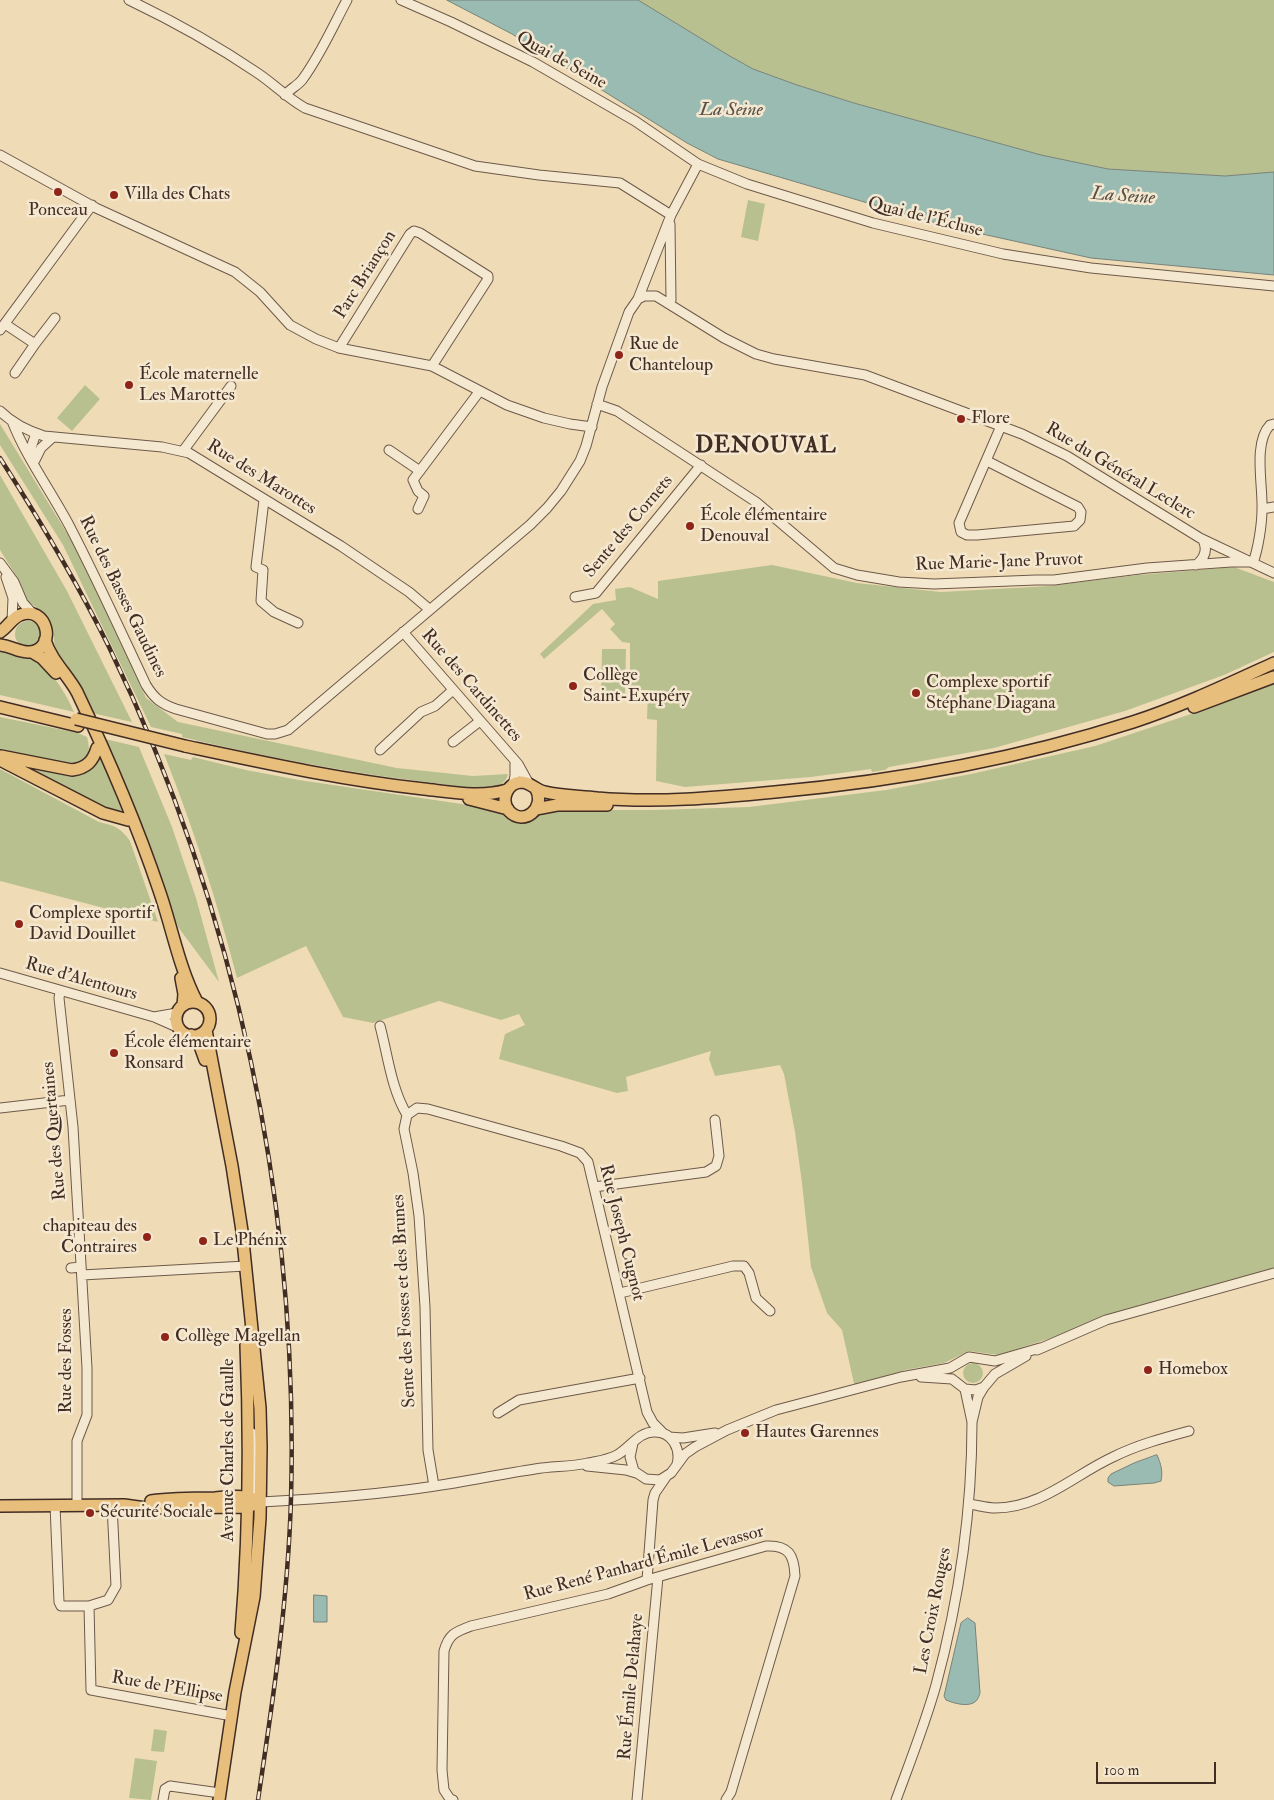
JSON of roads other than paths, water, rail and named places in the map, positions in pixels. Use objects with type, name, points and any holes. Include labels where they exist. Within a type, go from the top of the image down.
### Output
[{"type":"main road","points":[[0,632],[20,615],[33,614],[45,624],[47,632],[40,648],[32,652],[23,652],[0,645]]},
{"type":"main road","points":[[11,623],[9,638],[15,648]]},
{"type":"main road","points":[[32,652],[45,661],[67,686],[77,703],[97,748],[128,820],[150,878],[181,976],[184,992],[176,1021],[184,1033],[191,1036],[199,1034],[206,1030],[209,1023],[209,1014],[205,1007],[197,1002],[188,984],[159,889],[131,811],[72,682],[54,660],[45,640]]},
{"type":"main road","points":[[186,749],[363,781],[483,794],[510,788],[519,782],[549,793],[618,799],[695,798],[810,789],[924,773],[1030,750],[1134,721],[1196,698],[1274,663]]},
{"type":"main road","points":[[0,708],[77,723],[327,782],[470,799],[508,809],[514,814],[521,816],[530,814],[536,809],[557,805],[693,804],[774,798],[918,779],[1035,754],[1104,736],[1192,708],[1274,677]]},
{"type":"main road","points":[[0,701],[77,723]]},
{"type":"main road","points":[[0,756],[72,770],[90,763],[97,748]]},
{"type":"main road","points":[[0,760],[103,813],[128,820]]},
{"type":"main road","points":[[532,786],[539,799],[536,809]]},
{"type":"main road","points":[[508,809],[505,800],[510,788]]},
{"type":"main road","points":[[180,1009],[190,1002],[197,1002]]},
{"type":"main road","name":"Avenue Charles de Gaulle","points":[[206,1030],[232,1166],[260,1408],[255,1502],[258,1555],[253,1603],[235,1692]]},
{"type":"main road","name":"Avenue Charles de Gaulle","points":[[191,1036],[204,1054],[213,1093],[243,1266],[249,1418],[248,1470],[255,1502],[247,1525],[245,1588],[235,1692],[219,1797]]},
{"type":"main road","points":[[234,1497],[241,1487],[248,1470]]},
{"type":"main road","points":[[0,1506],[118,1505],[170,1499],[234,1497],[255,1502]]},
{"type":"main road","points":[[118,1505],[146,1508],[224,1507],[255,1502]]},
{"type":"main road","points":[[224,1507],[238,1514],[247,1525]]},
{"type":"street","points":[[129,0],[167,18],[249,68],[305,108],[475,166],[620,183],[670,218],[671,300],[669,303]]},
{"type":"street","points":[[285,95],[298,85],[307,72],[348,0]]},
{"type":"street","name":"Quai de Seine","points":[[401,0],[533,62],[635,121],[698,164]]},
{"type":"street","points":[[0,154],[92,205],[235,272],[260,292],[290,325],[316,340],[339,348],[432,366],[507,405],[544,418],[592,427]]},
{"type":"street","points":[[429,609],[547,508],[561,491],[580,461],[592,427],[602,386],[629,312],[638,299],[670,218],[698,164]]},
{"type":"street","name":"Quai de l'Écluse","points":[[698,164],[747,184],[873,223],[1003,254],[1091,268],[1274,286]]},
{"type":"street","points":[[35,344],[2,327],[92,205]]},
{"type":"street","name":"Parc Briançon","points":[[339,348],[410,234],[414,231],[488,276],[488,280],[432,366]]},
{"type":"street","points":[[638,299],[647,295],[643,283]]},
{"type":"street","name":"Rue du Général Leclerc","points":[[647,295],[656,296],[669,303],[724,338],[756,354],[864,375],[1036,440],[1067,456],[1203,540],[1274,573]]},
{"type":"street","points":[[15,373],[56,318]]},
{"type":"street","points":[[183,451],[231,386]]},
{"type":"street","points":[[418,509],[424,496],[418,491],[413,480],[479,392]]},
{"type":"street","points":[[597,404],[617,411],[701,465]]},
{"type":"street","name":"Rue des Basses Gaudines","points":[[0,411],[12,421],[22,444],[36,464],[84,555],[146,685],[162,704],[267,734],[283,732],[288,730],[429,609]]},
{"type":"street","name":"Rue des Marottes","points":[[12,421],[32,432],[53,437],[162,447],[197,456],[264,500],[341,546],[408,592],[429,609]]},
{"type":"street","points":[[1251,563],[1262,509],[1260,463],[1264,434],[1270,425],[1274,424]]},
{"type":"street","points":[[987,461],[1078,507],[1081,512],[1079,522],[1074,526],[977,535],[963,534],[959,530],[959,524],[1002,426]]},
{"type":"street","points":[[22,444],[32,432]]},
{"type":"street","points":[[32,432],[31,448],[36,464]]},
{"type":"street","points":[[36,464],[41,448],[53,437]]},
{"type":"street","points":[[389,450],[420,470]]},
{"type":"street","name":"Rue Marie-Jane Pruvot","points":[[701,465],[756,502],[834,568],[883,580],[934,584],[1054,580],[1147,568],[1251,563]]},
{"type":"street","name":"Sente des Cornets","points":[[574,597],[596,593],[701,465]]},
{"type":"street","points":[[264,500],[256,567],[263,570],[261,601],[274,612],[298,623]]},
{"type":"street","points":[[1262,509],[1274,507]]},
{"type":"street","points":[[1196,565],[1204,555],[1205,547],[1203,540]]},
{"type":"street","points":[[0,563],[14,582],[23,603],[33,614]]},
{"type":"street","points":[[0,563],[9,582],[13,598],[11,623]]},
{"type":"street","name":"Rue des Cardinettes","points":[[403,632],[515,760],[532,786]]},
{"type":"street","points":[[380,750],[421,712],[434,706],[453,690]]},
{"type":"street","points":[[453,742],[480,720]]},
{"type":"street","name":"Rue des Cardinettes","points":[[510,788],[515,776],[515,760]]},
{"type":"street","name":"Rue d'Alentours","points":[[0,974],[154,1018],[179,1028]]},
{"type":"street","name":"Rue des Quertaines","points":[[60,992],[58,998],[70,1100],[82,1271]]},
{"type":"street","name":"Rue d'Alentours","points":[[154,1018],[180,1009]]},
{"type":"street","points":[[380,1026],[391,1074],[400,1102],[408,1115]]},
{"type":"street","points":[[0,1108],[70,1100]]},
{"type":"street","name":"Rue Joseph Cugnot","points":[[408,1115],[417,1108],[428,1109],[571,1149],[588,1162],[647,1412],[652,1423],[666,1435]]},
{"type":"street","name":"Sente des Fosses et des Brunes","points":[[408,1115],[404,1129],[414,1174],[419,1216],[425,1307],[428,1450],[434,1486]]},
{"type":"street","points":[[594,1187],[706,1172],[716,1166],[719,1156],[715,1120]]},
{"type":"street","points":[[71,1268],[82,1271],[243,1266]]},
{"type":"street","points":[[620,1294],[733,1266],[744,1266],[749,1272],[756,1298],[770,1311]]},
{"type":"street","name":"Rue des Fosses","points":[[77,1506],[77,1441],[87,1414],[82,1271]]},
{"type":"street","points":[[901,1377],[947,1379],[973,1390],[986,1383],[998,1372],[1040,1348],[1106,1320],[1274,1273]]},
{"type":"street","points":[[647,1580],[656,1493],[666,1477],[691,1449],[727,1430],[785,1408],[901,1377],[950,1368],[967,1357],[998,1360],[1040,1348]]},
{"type":"street","points":[[983,1360],[989,1369],[986,1383]]},
{"type":"street","points":[[960,1362],[956,1372],[962,1386]]},
{"type":"street","points":[[498,1413],[519,1400],[640,1378]]},
{"type":"street","name":"Les Croix Rouges","points":[[972,1422],[978,1397],[986,1383]]},
{"type":"street","name":"Les Croix Rouges","points":[[896,1800],[936,1685],[965,1537],[969,1504],[972,1422],[969,1402],[962,1386]]},
{"type":"street","name":"Rue Joseph Cugnot","points":[[636,1440],[644,1427],[647,1412]]},
{"type":"street","points":[[249,1418],[254,1443],[255,1502],[263,1552],[255,1580]]},
{"type":"street","points":[[576,1466],[610,1458],[622,1452],[636,1440],[650,1432],[692,1437],[727,1430]]},
{"type":"street","points":[[969,1504],[995,1508],[1038,1499],[1068,1484],[1089,1469],[1114,1456],[1148,1443],[1189,1431]]},
{"type":"street","points":[[666,1435],[674,1442],[677,1450],[677,1464]]},
{"type":"street","points":[[636,1440],[630,1451],[630,1459],[650,1488],[654,1500]]},
{"type":"street","points":[[255,1502],[372,1494],[434,1486],[539,1468],[576,1466],[626,1470],[654,1480],[666,1477]]},
{"type":"street","points":[[55,1506],[58,1602],[60,1606],[90,1606],[108,1600],[116,1586],[118,1505]]},
{"type":"street","name":"Rue René Panhard Émile Levassor","points":[[453,1800],[450,1799],[444,1790],[442,1770],[444,1651],[447,1641],[455,1632],[471,1626],[608,1594],[647,1580],[766,1546],[776,1545],[785,1548],[792,1555],[795,1576],[731,1792],[726,1800]]},
{"type":"street","name":"Rue Émile Delahaye","points":[[637,1800],[658,1577]]},
{"type":"street","name":"Rue de l'Ellipse","points":[[90,1606],[91,1690],[232,1716]]},
{"type":"street","points":[[163,1800],[165,1789],[170,1786],[219,1797]]},
{"type":"water","name":"La Seine","points":[[447,0],[638,0],[753,69],[854,103],[1041,155],[1108,169],[1225,176],[1274,172],[1274,275],[1091,258],[946,226],[718,159],[687,143],[512,34]]},
{"type":"water","points":[[1157,1455],[1162,1474],[1161,1481],[1114,1486],[1108,1482],[1111,1474]]},
{"type":"water","points":[[314,1595],[327,1596],[327,1622],[314,1622]]},
{"type":"water","points":[[968,1618],[975,1623],[980,1693],[976,1701],[965,1705],[946,1700],[944,1696],[961,1623]]},
{"type":"railway","points":[[0,458],[43,527],[84,599],[109,647],[154,747],[193,850],[225,955],[251,1062],[271,1170],[284,1279],[291,1389],[291,1499],[287,1575],[258,1800]]},
{"type":"place","name":"Ponceau","points":[[58,192]]},
{"type":"place","name":"Villa des Chats","points":[[114,195]]},
{"type":"place","name":"Rue de Chanteloup","points":[[619,355]]},
{"type":"place","name":"École maternelle Les Marottes","points":[[129,385]]},
{"type":"place","name":"Flore","points":[[961,419]]},
{"type":"place","name":"École élémentaire Denouval","points":[[690,526]]},
{"type":"place","name":"Collège Saint-Exupéry","points":[[573,686]]},
{"type":"place","name":"Complexe sportif Stéphane Diagana","points":[[916,693]]},
{"type":"place","name":"Complexe sportif David Douillet","points":[[19,924]]},
{"type":"place","name":"École élémentaire Ronsard","points":[[114,1053]]},
{"type":"place","name":"chapiteau des Contraires","points":[[147,1237]]},
{"type":"place","name":"Le Phénix","points":[[203,1241]]},
{"type":"place","name":"Collège Magellan","points":[[165,1337]]},
{"type":"place","name":"Homebox","points":[[1148,1370]]},
{"type":"place","name":"Hautes Garennes","points":[[745,1433]]},
{"type":"place","name":"Sécurité Sociale","points":[[90,1513]]},
{"type":"district","name":"DENOUVAL","points":[[766,447]]}]
